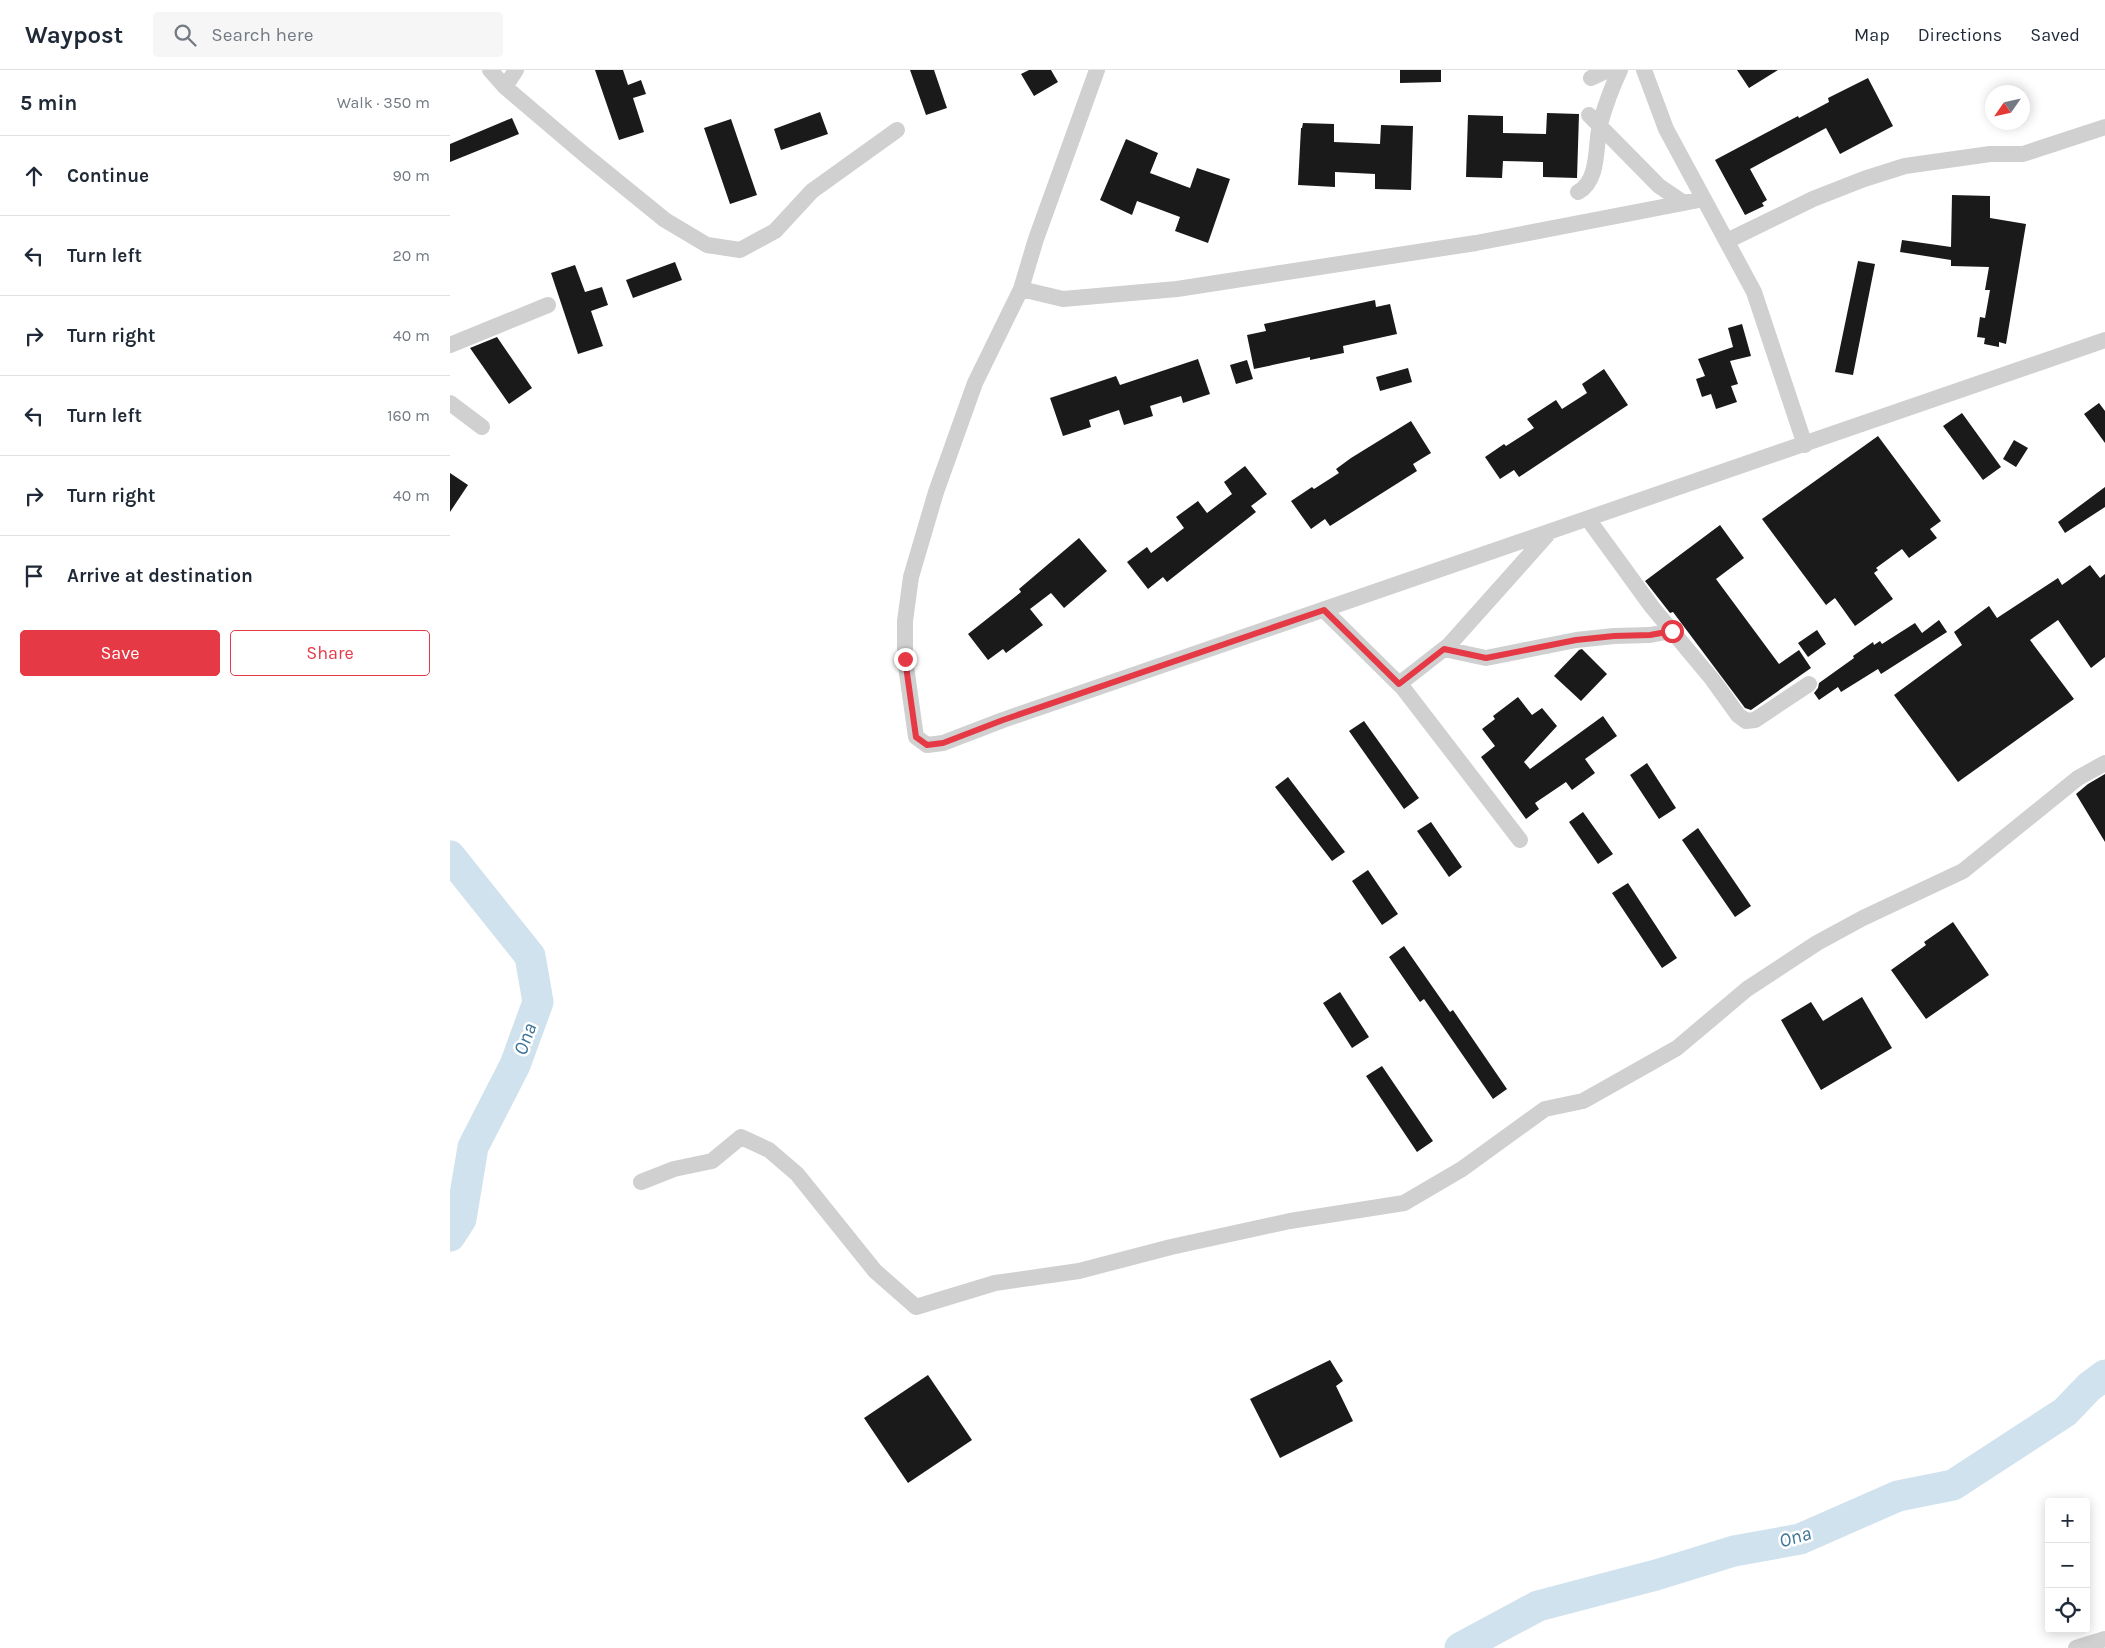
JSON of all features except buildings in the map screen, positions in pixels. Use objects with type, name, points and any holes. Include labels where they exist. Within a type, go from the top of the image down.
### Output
[{"type":"street","points":[[490,70],[505,87],[584,155],[665,220],[707,245],[740,250],[775,231],[812,191],[897,130]]},
{"type":"street","points":[[505,87],[516,70]]},
{"type":"street","points":[[1097,70],[1036,239],[1021,288],[975,383],[936,492],[911,577],[904,621],[905,659],[916,737],[927,745],[943,743],[1003,720],[2105,340]]},
{"type":"street","points":[[1591,78],[1608,70]]},
{"type":"street","points":[[1578,192],[1584,189],[1593,170],[1598,148],[1594,121],[1620,70]]},
{"type":"street","points":[[1644,70],[1666,129],[1754,292],[1805,445]]},
{"type":"street","points":[[1594,121],[1659,186],[1684,203]]},
{"type":"street","points":[[1727,241],[1864,178],[1905,166],[1990,154],[2023,154],[2105,127]]},
{"type":"street","points":[[1021,288],[1063,299],[1177,289],[1476,243],[1704,199]]},
{"type":"street","points":[[450,345],[548,305]]},
{"type":"street","points":[[450,403],[482,427]]},
{"type":"street","points":[[1588,519],[1652,608],[1738,715],[1746,721],[1755,720],[1809,684]]},
{"type":"street","points":[[1399,684],[1444,649],[1480,613],[1549,532]]},
{"type":"street","points":[[1324,610],[1399,684],[1520,840]]},
{"type":"street","points":[[1444,649],[1486,658],[1576,640],[1650,635],[1672,631]]},
{"type":"street","points":[[641,1182],[674,1169],[712,1161],[741,1138],[769,1150],[797,1174],[874,1271],[916,1307],[995,1283],[1079,1271],[1171,1247],[1290,1221],[1404,1203],[1462,1169],[1544,1109],[1583,1101],[1677,1048],[1747,989],[1817,943],[1863,918],[1963,871],[2078,778],[2105,763]]},
{"type":"street","points":[[2076,1648],[2105,1639]]},
{"type":"waterway","name":"Ona","points":[[450,856],[530,956],[538,1002],[515,1065],[473,1147],[461,1219],[450,1236]]},
{"type":"waterway","name":"Ona","points":[[1460,1648],[1538,1606],[1656,1575],[1734,1551],[1800,1539],[1898,1496],[1953,1485],[2065,1412],[2089,1387],[2105,1375]]},
{"type":"route","points":[[905,659],[916,737],[927,745],[943,743],[970,734],[1003,720],[1324,610],[1399,684],[1444,649],[1486,658],[1576,640],[1650,635],[1672,631]]}]
